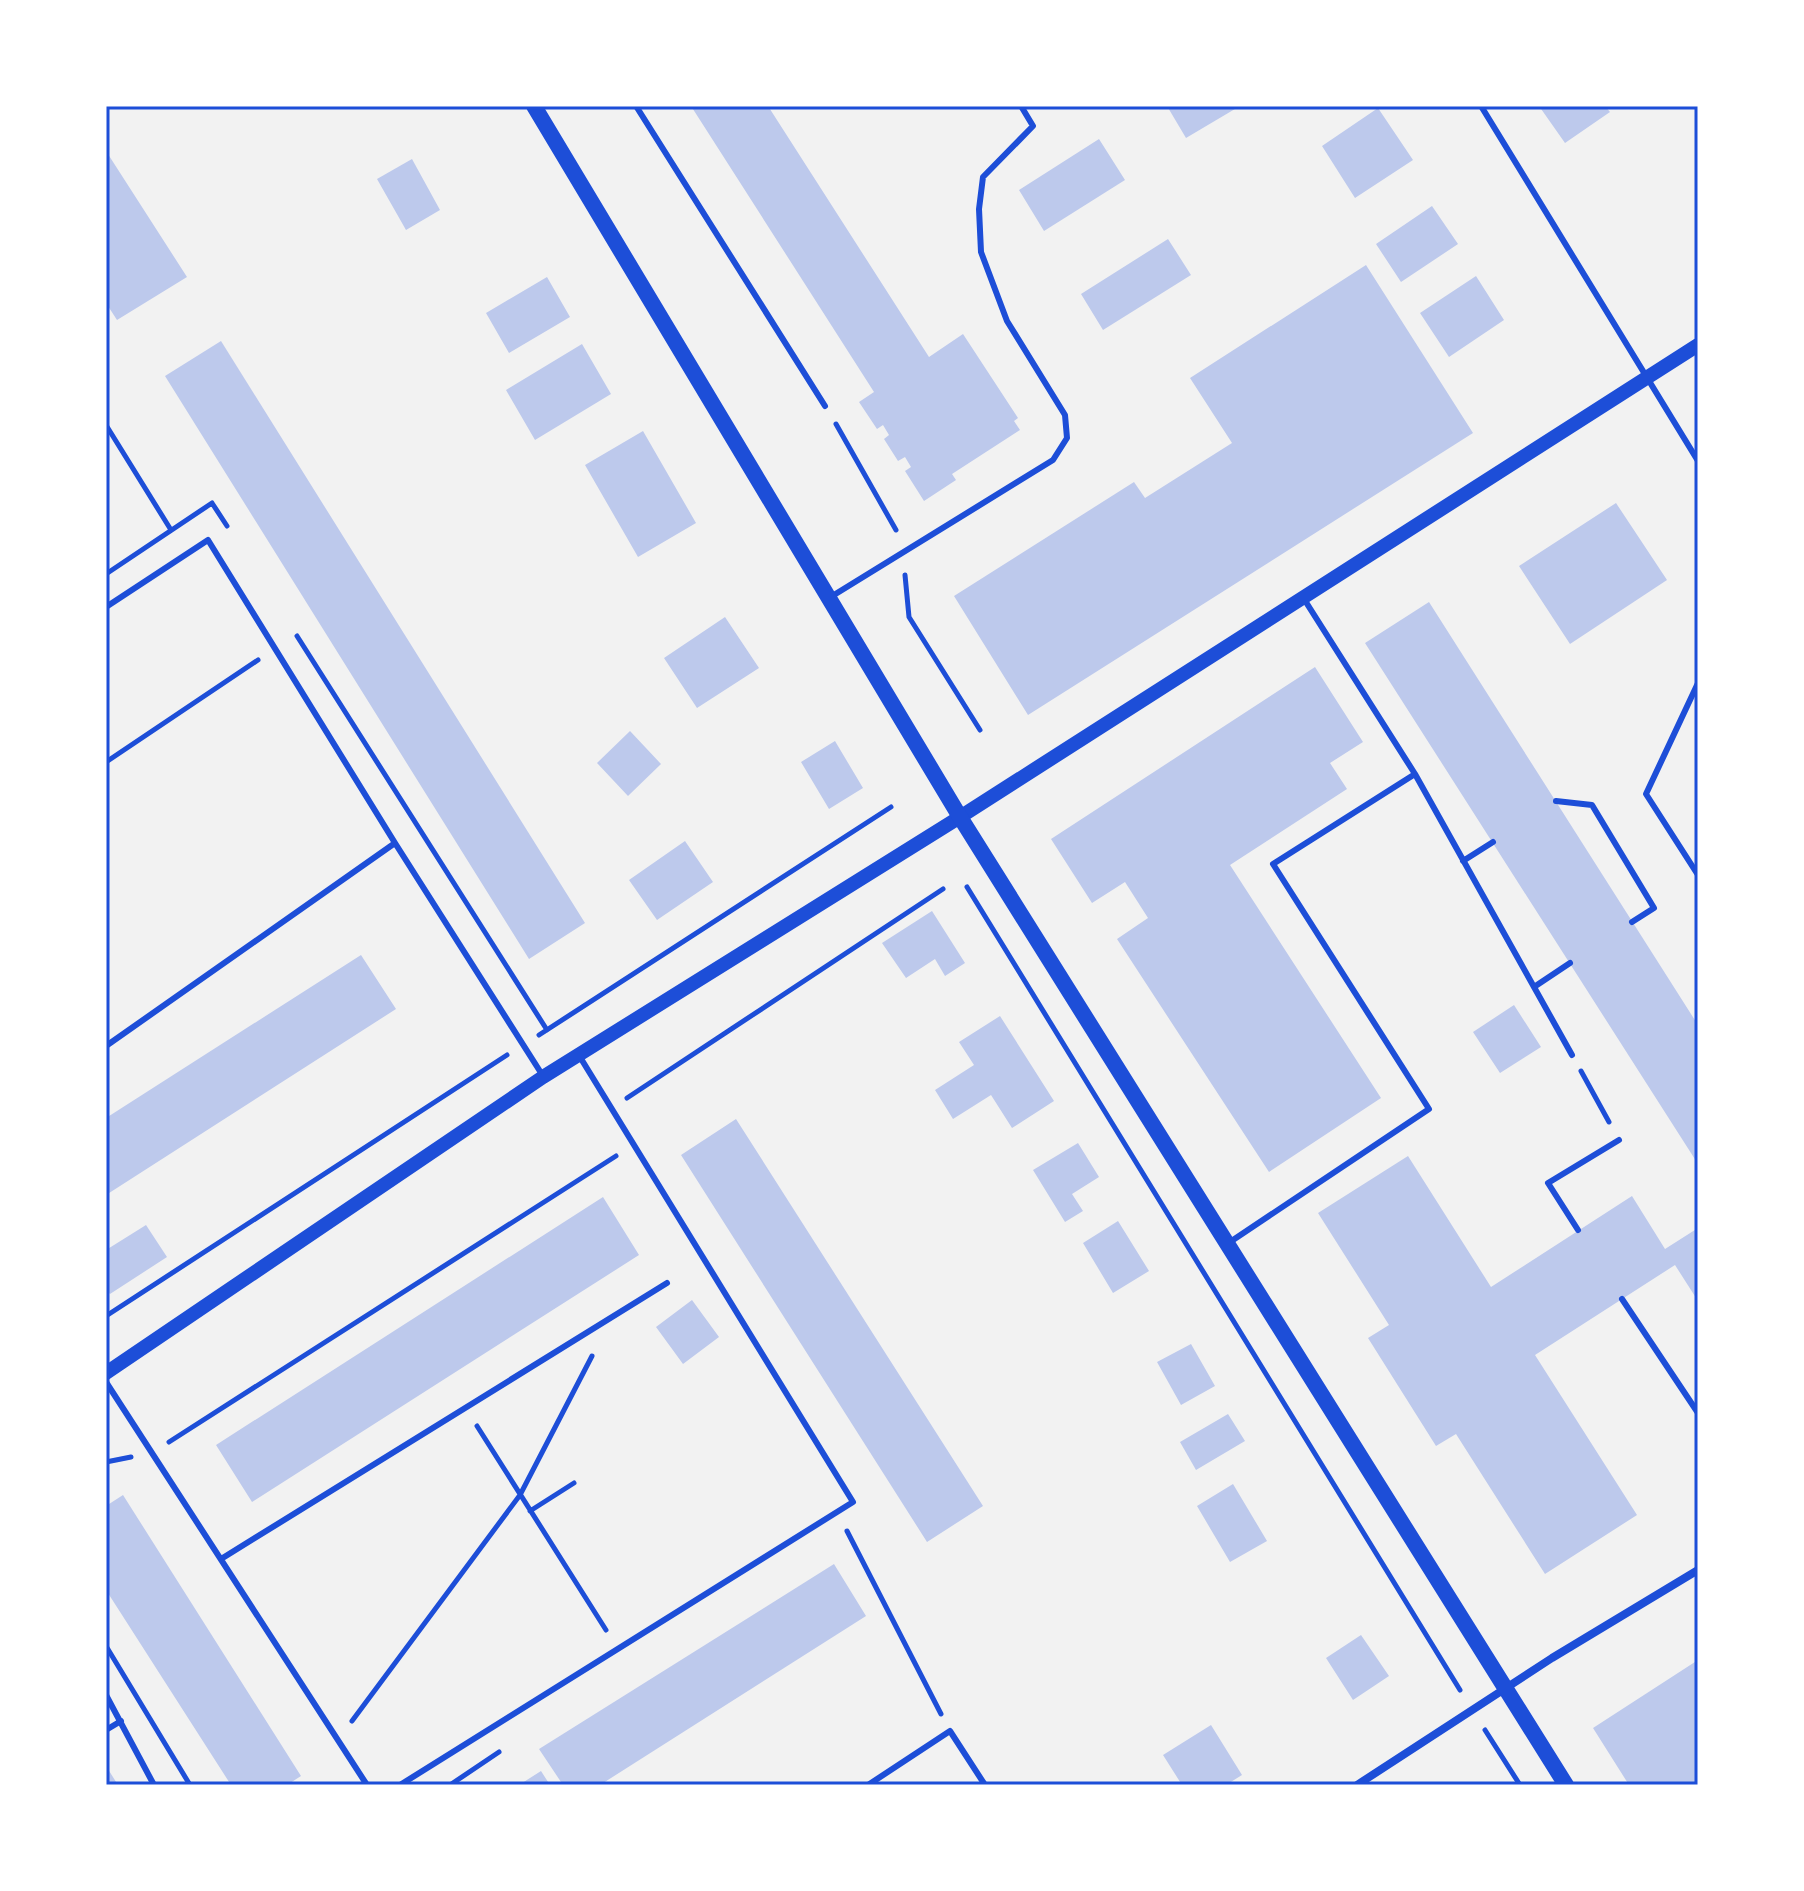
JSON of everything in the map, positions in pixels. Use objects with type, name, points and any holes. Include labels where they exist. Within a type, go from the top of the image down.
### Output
[{"type":"main road","points":[[534,106],[960,817],[1566,1785]]},
{"type":"street","points":[[106,1373],[543,1077],[960,817],[1698,345]]},
{"type":"street","points":[[1357,1785],[1698,1570]]},
{"type":"lane","points":[[636,106],[825,406]]},
{"type":"lane","points":[[829,598],[1053,460],[1067,438],[1065,415],[1007,321],[981,252],[979,209],[983,177],[1033,126],[1021,106]]},
{"type":"lane","points":[[1481,106],[1649,375],[1698,461]]},
{"type":"lane","points":[[106,607],[208,540],[543,1077]]},
{"type":"lane","points":[[1303,597],[1415,774],[1572,1055]]},
{"type":"lane","points":[[1698,683],[1646,794],[1698,875]]},
{"type":"lane","points":[[1227,1244],[1429,1109],[1273,864],[1415,774]]},
{"type":"lane","points":[[1556,801],[1592,805],[1654,908],[1632,922]]},
{"type":"lane","points":[[1463,861],[1493,842]]},
{"type":"lane","points":[[106,1046],[395,843]]},
{"type":"lane","points":[[1534,987],[1570,963]]},
{"type":"lane","points":[[400,1785],[853,1502],[578,1055]]},
{"type":"lane","points":[[1578,1230],[1548,1183],[1619,1140]]},
{"type":"lane","points":[[221,1559],[667,1283]]},
{"type":"lane","points":[[1622,1299],[1698,1413]]},
{"type":"lane","points":[[106,1382],[367,1785]]},
{"type":"lane","points":[[106,1695],[154,1785]]},
{"type":"lane","points":[[106,1730],[121,1721]]},
{"type":"lane","points":[[868,1785],[950,1731],[985,1785]]},
{"type":"path","points":[[106,425],[108,434],[171,530]]},
{"type":"path","points":[[106,762],[295,634]]},
{"type":"path","points":[[106,1316],[891,807]]},
{"type":"path","points":[[967,887],[1520,1785]]},
{"type":"path","points":[[611,1108],[943,889]]},
{"type":"path","points":[[1572,1055],[1619,1140]]},
{"type":"path","points":[[152,1453],[633,1145]]},
{"type":"path","points":[[338,1740],[520,1495],[613,1316]]},
{"type":"path","points":[[465,1408],[617,1648]]},
{"type":"path","points":[[530,1511],[574,1483]]},
{"type":"path","points":[[837,1512],[950,1731]]},
{"type":"path","points":[[106,1646],[190,1785]]},
{"type":"building","points":[[691,106],[768,106],[929,357],[963,334],[1018,418],[1014,421],[1020,430],[952,474],[956,480],[924,501],[905,471],[911,467],[905,457],[898,461],[884,439],[889,435],[883,425],[877,429],[859,402],[874,392]]},
{"type":"building","points":[[1167,106],[1240,106],[1186,138]]},
{"type":"building","points":[[1539,106],[1605,106],[1610,112],[1565,143]]},
{"type":"building","points":[[1378,108],[1413,160],[1355,198],[1322,146]]},
{"type":"building","points":[[1099,139],[1125,180],[1044,231],[1019,190]]},
{"type":"building","points":[[106,151],[187,277],[117,320],[106,303]]},
{"type":"building","points":[[412,159],[440,210],[406,230],[377,179]]},
{"type":"building","points":[[1432,206],[1458,244],[1401,282],[1376,244]]},
{"type":"building","points":[[1168,239],[1191,275],[1103,330],[1081,294]]},
{"type":"building","points":[[1366,265],[1473,433],[1028,715],[954,596],[1134,482],[1145,498],[1232,443],[1190,378]]},
{"type":"building","points":[[1476,276],[1504,320],[1449,357],[1420,313]]},
{"type":"building","points":[[547,277],[570,317],[509,353],[486,313]]},
{"type":"building","points":[[221,341],[585,923],[529,959],[165,376]]},
{"type":"building","points":[[582,344],[611,394],[535,440],[506,390]]},
{"type":"building","points":[[643,431],[696,523],[638,557],[585,465]]},
{"type":"building","points":[[1616,503],[1667,580],[1570,644],[1519,566]]},
{"type":"building","points":[[1429,602],[1698,1025],[1698,1164],[1365,643]]},
{"type":"building","points":[[725,617],[759,668],[697,708],[664,658]]},
{"type":"building","points":[[1315,667],[1363,742],[1330,763],[1347,789],[1230,865],[1381,1098],[1269,1172],[1117,939],[1148,918],[1125,882],[1092,903],[1051,839]]},
{"type":"building","points":[[630,731],[661,764],[628,796],[597,763]]},
{"type":"building","points":[[835,741],[863,788],[829,809],[801,762]]},
{"type":"building","points":[[685,841],[713,882],[657,920],[629,880]]},
{"type":"building","points":[[932,911],[965,963],[945,976],[935,959],[906,978],[882,943]]},
{"type":"building","points":[[361,955],[396,1009],[106,1195],[106,1118]]},
{"type":"building","points":[[1514,1005],[1541,1047],[1500,1073],[1473,1032]]},
{"type":"building","points":[[1000,1016],[1054,1101],[1012,1128],[991,1095],[953,1119],[935,1090],[974,1065],[959,1042]]},
{"type":"building","points":[[736,1119],[983,1506],[927,1542],[681,1155]]},
{"type":"building","points":[[1078,1143],[1099,1177],[1072,1194],[1083,1211],[1065,1222],[1033,1170]]},
{"type":"building","points":[[1408,1156],[1491,1287],[1632,1196],[1665,1249],[1698,1228],[1698,1301],[1675,1265],[1535,1355],[1637,1515],[1545,1574],[1456,1434],[1436,1446],[1368,1338],[1389,1325],[1318,1213]]},
{"type":"building","points":[[603,1197],[639,1255],[252,1502],[216,1445]]},
{"type":"building","points":[[1118,1221],[1149,1271],[1113,1293],[1083,1243]]},
{"type":"building","points":[[146,1225],[167,1257],[110,1294],[106,1289],[106,1250]]},
{"type":"building","points":[[692,1300],[719,1337],[683,1364],[656,1327]]},
{"type":"building","points":[[1191,1344],[1215,1386],[1181,1405],[1157,1362]]},
{"type":"building","points":[[1228,1414],[1245,1441],[1196,1470],[1180,1442]]},
{"type":"building","points":[[1233,1484],[1267,1541],[1230,1562],[1197,1506]]},
{"type":"building","points":[[123,1495],[301,1776],[287,1785],[231,1785],[106,1590],[106,1506]]},
{"type":"building","points":[[834,1564],[866,1616],[600,1785],[563,1785],[539,1749]]},
{"type":"building","points":[[1361,1635],[1389,1676],[1353,1700],[1326,1658]]},
{"type":"building","points":[[1698,1660],[1698,1785],[1629,1785],[1593,1728]]},
{"type":"building","points":[[1211,1725],[1242,1775],[1226,1785],[1182,1785],[1163,1755]]},
{"type":"building","points":[[106,1766],[118,1785],[106,1785]]},
{"type":"building","points":[[541,1771],[550,1785],[519,1785]]}]
